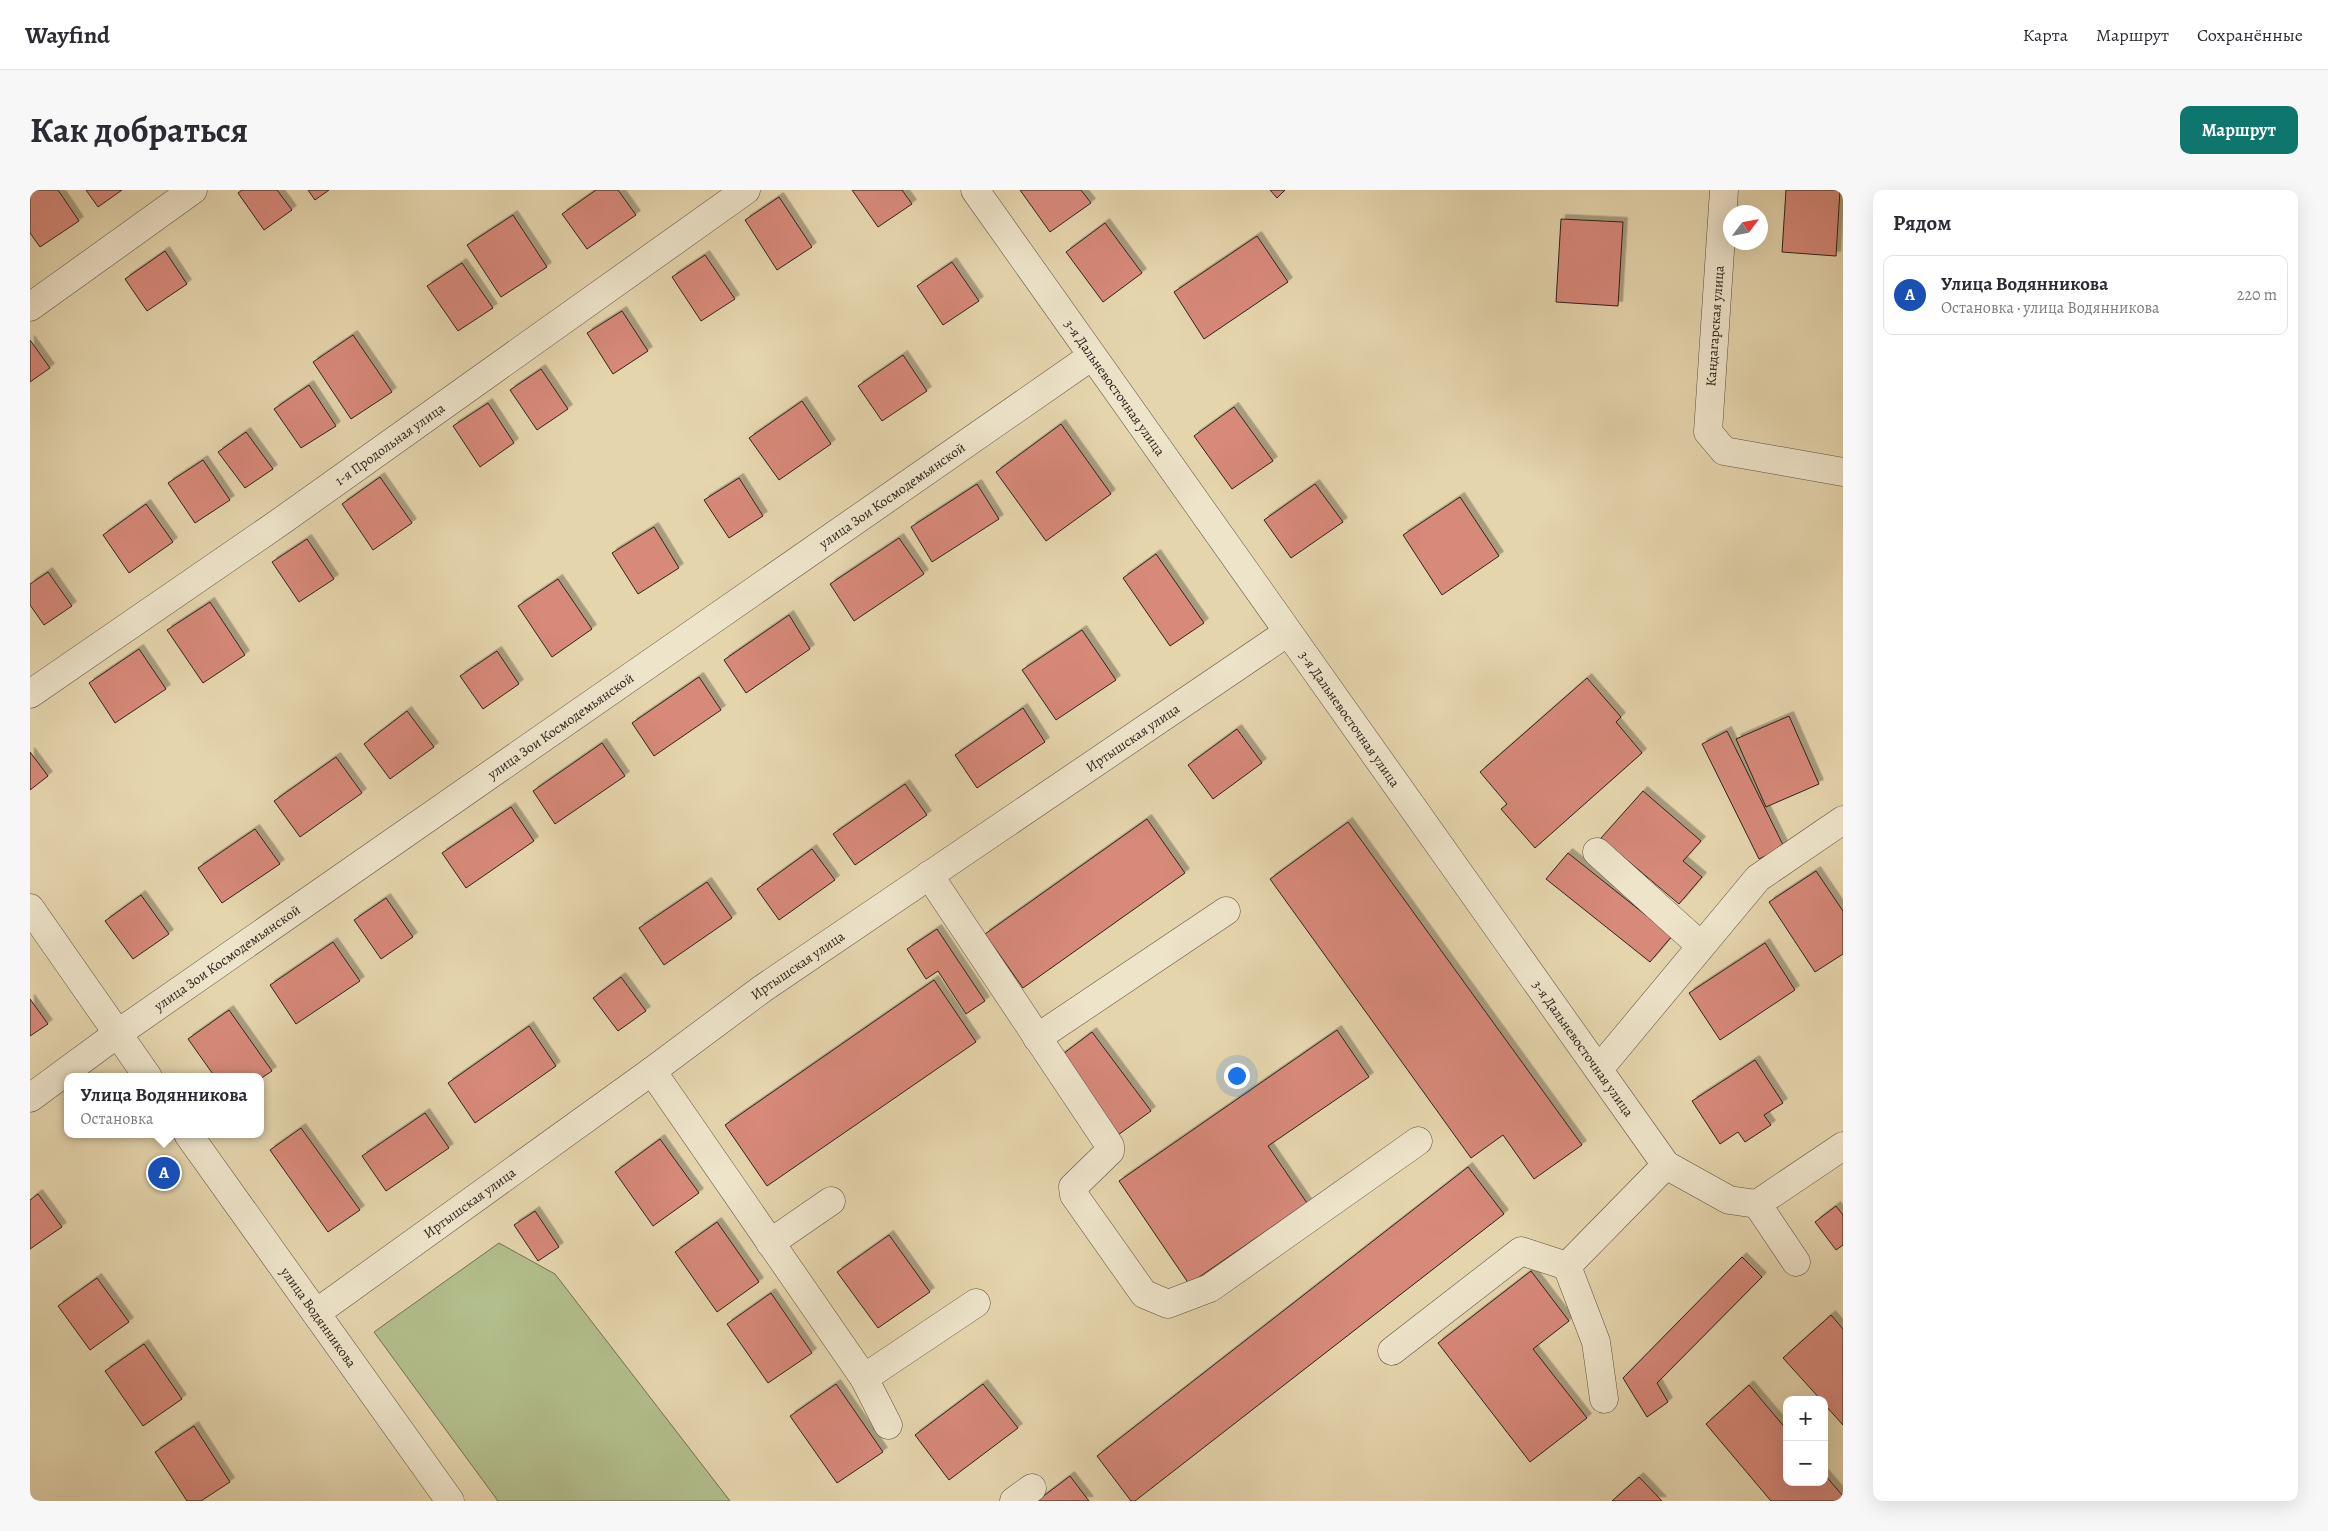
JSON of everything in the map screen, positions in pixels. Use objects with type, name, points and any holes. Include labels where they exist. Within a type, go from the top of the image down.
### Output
[{"type":"street","points":[[30,307],[193,190]]},
{"type":"street","name":"1-я Продольная улица","points":[[30,694],[280,522],[746,190]]},
{"type":"street","name":"3-я Дальневосточная улица","points":[[975,190],[1666,1165],[1729,1200],[1757,1204]]},
{"type":"street","name":"Кандагарская улица","points":[[1724,190],[1708,432],[1724,451],[1843,472]]},
{"type":"street","name":"улица Зои Космодемьянской","points":[[64,1073],[1092,356]]},
{"type":"street","name":"Иртышская улица","points":[[316,1312],[652,1071],[762,989],[1288,632]]},
{"type":"street","points":[[1599,1069],[1700,945],[1758,878],[1843,820]]},
{"type":"street","points":[[1597,852],[1700,945]]},
{"type":"street","points":[[929,875],[1110,1146],[1110,1151],[1073,1187],[1074,1195],[1144,1294],[1168,1304],[1210,1288],[1418,1141]]},
{"type":"street","points":[[30,908],[145,1073]]},
{"type":"street","points":[[1038,1038],[1226,910]]},
{"type":"street","points":[[652,1071],[864,1378],[888,1425]]},
{"type":"street","name":"улица Зои Космодемьянской","points":[[30,1098],[64,1073]]},
{"type":"street","name":"улица Водянникова","points":[[191,1138],[450,1501]]},
{"type":"street","points":[[1796,1262],[1757,1204],[1843,1146]]},
{"type":"street","points":[[1567,1266],[1666,1165]]},
{"type":"street","points":[[770,1243],[831,1201]]},
{"type":"street","points":[[1392,1351],[1521,1251],[1567,1266]]},
{"type":"street","points":[[1567,1266],[1596,1342],[1604,1399]]},
{"type":"street","points":[[864,1378],[976,1303]]},
{"type":"green space","points":[[499,1243],[555,1274],[730,1501],[498,1501],[374,1332]]},
{"type":"building","points":[[30,190],[58,190],[79,221],[40,247],[30,233]]},
{"type":"building","points":[[86,190],[122,190],[98,207]]},
{"type":"building","points":[[242,190],[277,190],[292,210],[264,230],[238,193]]},
{"type":"building","points":[[308,190],[329,190],[315,200]]},
{"type":"building","points":[[596,190],[618,190],[636,215],[587,249],[562,214]]},
{"type":"building","points":[[852,190],[902,190],[912,204],[878,227]]},
{"type":"building","points":[[1020,190],[1081,190],[1091,203],[1050,232]]},
{"type":"building","points":[[1270,190],[1285,190],[1277,198]]},
{"type":"building","points":[[1786,190],[1840,190],[1836,256],[1782,252]]},
{"type":"building","points":[[779,197],[812,247],[777,270],[745,220]]},
{"type":"building","points":[[513,215],[547,267],[501,297],[467,245]]},
{"type":"building","points":[[1561,219],[1623,222],[1618,306],[1556,302]]},
{"type":"building","points":[[1105,223],[1142,273],[1103,302],[1066,252]]},
{"type":"building","points":[[1257,236],[1288,282],[1204,339],[1174,292]]},
{"type":"building","points":[[165,251],[187,284],[147,311],[125,279]]},
{"type":"building","points":[[705,255],[735,299],[701,321],[672,277]]},
{"type":"building","points":[[952,262],[979,301],[943,325],[917,286]]},
{"type":"building","points":[[462,263],[493,308],[458,331],[427,286]]},
{"type":"building","points":[[622,311],[648,351],[613,374],[587,333]]},
{"type":"building","points":[[353,335],[392,392],[351,419],[313,362]]},
{"type":"building","points":[[30,340],[50,368],[30,382]]},
{"type":"building","points":[[903,355],[927,391],[882,421],[858,386]]},
{"type":"building","points":[[541,369],[568,409],[537,430],[510,390]]},
{"type":"building","points":[[309,385],[336,426],[301,448],[274,409]]},
{"type":"building","points":[[802,401],[831,444],[779,480],[749,438]]},
{"type":"building","points":[[488,403],[514,443],[480,467],[453,426]]},
{"type":"building","points":[[1234,407],[1273,461],[1232,489],[1194,436]]},
{"type":"building","points":[[1061,424],[1111,494],[1046,541],[996,472]]},
{"type":"building","points":[[246,432],[273,469],[245,488],[218,452]]},
{"type":"building","points":[[203,460],[230,500],[195,523],[168,483]]},
{"type":"building","points":[[380,477],[412,523],[373,550],[342,504]]},
{"type":"building","points":[[739,478],[763,516],[729,538],[704,500]]},
{"type":"building","points":[[977,484],[999,519],[932,562],[911,527]]},
{"type":"building","points":[[1315,484],[1343,522],[1291,558],[1264,520]]},
{"type":"building","points":[[1460,497],[1499,556],[1442,595],[1403,535]]},
{"type":"building","points":[[146,504],[173,542],[129,573],[103,535]]},
{"type":"building","points":[[654,527],[679,568],[638,594],[612,553]]},
{"type":"building","points":[[899,538],[924,574],[854,621],[830,584]]},
{"type":"building","points":[[307,539],[334,579],[299,602],[272,562]]},
{"type":"building","points":[[1156,554],[1204,623],[1170,646],[1123,578]]},
{"type":"building","points":[[48,572],[72,606],[44,625],[30,605],[30,584]]},
{"type":"building","points":[[558,579],[592,629],[552,657],[518,606]]},
{"type":"building","points":[[210,602],[245,655],[203,683],[167,630]]},
{"type":"building","points":[[789,615],[810,649],[746,693],[724,660]]},
{"type":"building","points":[[1082,630],[1116,680],[1056,720],[1022,670]]},
{"type":"building","points":[[139,649],[166,689],[115,723],[89,683]]},
{"type":"building","points":[[497,651],[519,684],[483,709],[460,676]]},
{"type":"building","points":[[699,677],[721,710],[654,756],[632,723]]},
{"type":"building","points":[[1587,678],[1621,717],[1616,722],[1642,753],[1535,848],[1501,809],[1507,804],[1480,772]]},
{"type":"building","points":[[1023,708],[1045,742],[977,788],[955,755]]},
{"type":"building","points":[[407,711],[434,747],[390,779],[364,744]]},
{"type":"building","points":[[1789,716],[1819,784],[1766,807],[1736,739]]},
{"type":"building","points":[[1237,729],[1262,763],[1213,799],[1188,765]]},
{"type":"building","points":[[1727,731],[1784,847],[1759,859],[1702,744]]},
{"type":"building","points":[[602,743],[625,776],[555,824],[533,791]]},
{"type":"building","points":[[30,752],[48,776],[30,790]]},
{"type":"building","points":[[336,757],[362,793],[300,837],[274,801]]},
{"type":"building","points":[[905,784],[927,815],[855,865],[833,834]]},
{"type":"building","points":[[1643,791],[1701,841],[1683,861],[1702,877],[1679,904],[1601,838]]},
{"type":"building","points":[[511,807],[534,841],[466,888],[442,853]]},
{"type":"building","points":[[1147,819],[1185,873],[1023,988],[985,934]]},
{"type":"building","points":[[1348,822],[1582,1145],[1534,1179],[1503,1135],[1471,1158],[1270,879]]},
{"type":"building","points":[[255,829],[280,864],[222,903],[198,868]]},
{"type":"building","points":[[812,849],[835,880],[779,920],[757,889]]},
{"type":"building","points":[[1568,853],[1672,936],[1650,962],[1546,879]]},
{"type":"building","points":[[1816,871],[1843,911],[1843,954],[1815,972],[1769,902]]},
{"type":"building","points":[[707,882],[732,918],[664,965],[639,928]]},
{"type":"building","points":[[141,895],[169,934],[133,959],[105,921]]},
{"type":"building","points":[[386,898],[413,937],[381,959],[354,920]]},
{"type":"building","points":[[937,929],[985,1001],[966,1014],[938,971],[926,979],[907,949]]},
{"type":"building","points":[[333,942],[360,981],[296,1024],[270,985]]},
{"type":"building","points":[[1765,943],[1795,990],[1720,1040],[1689,993]]},
{"type":"building","points":[[621,977],[646,1011],[618,1031],[593,998]]},
{"type":"building","points":[[934,980],[976,1042],[767,1186],[725,1125]]},
{"type":"building","points":[[30,999],[48,1024],[30,1036]]},
{"type":"building","points":[[229,1010],[272,1071],[264,1076],[264,1073],[212,1073],[188,1039]]},
{"type":"building","points":[[529,1026],[556,1066],[475,1123],[448,1083]]},
{"type":"building","points":[[1337,1030],[1369,1077],[1268,1146],[1307,1203],[1189,1284],[1119,1181]]},
{"type":"building","points":[[1092,1032],[1151,1111],[1118,1135],[1059,1057]]},
{"type":"building","points":[[1755,1060],[1783,1103],[1764,1115],[1771,1125],[1745,1142],[1738,1132],[1720,1144],[1692,1101]]},
{"type":"building","points":[[425,1113],[449,1148],[386,1191],[362,1156]]},
{"type":"building","points":[[301,1128],[360,1210],[328,1232],[270,1150]]},
{"type":"building","points":[[660,1139],[699,1193],[653,1226],[615,1172]]},
{"type":"building","points":[[1468,1167],[1504,1214],[1135,1501],[1131,1501],[1097,1456]]},
{"type":"building","points":[[38,1194],[62,1227],[30,1249],[30,1200]]},
{"type":"building","points":[[1836,1206],[1843,1215],[1843,1245],[1836,1250],[1815,1222]]},
{"type":"building","points":[[535,1211],[559,1247],[538,1261],[514,1225]]},
{"type":"building","points":[[717,1222],[759,1282],[717,1312],[675,1252]]},
{"type":"building","points":[[889,1235],[930,1292],[878,1328],[837,1272]]},
{"type":"building","points":[[1742,1257],[1762,1277],[1657,1383],[1668,1402],[1647,1417],[1623,1378]]},
{"type":"building","points":[[1531,1271],[1569,1321],[1533,1349],[1587,1418],[1530,1462],[1438,1343]]},
{"type":"building","points":[[97,1278],[129,1322],[90,1350],[58,1306]]},
{"type":"building","points":[[771,1293],[812,1353],[768,1383],[727,1324]]},
{"type":"building","points":[[1831,1315],[1843,1329],[1843,1425],[1828,1408],[1828,1396],[1817,1396],[1783,1358]]},
{"type":"building","points":[[144,1344],[182,1399],[143,1426],[105,1371]]},
{"type":"building","points":[[836,1384],[883,1452],[837,1483],[790,1416]]},
{"type":"building","points":[[983,1384],[1018,1428],[949,1480],[915,1435]]},
{"type":"building","points":[[1749,1385],[1783,1425],[1783,1486],[1828,1486],[1828,1479],[1843,1496],[1843,1501],[1771,1501],[1706,1424]]},
{"type":"building","points":[[194,1426],[230,1482],[201,1501],[187,1501],[155,1452]]},
{"type":"building","points":[[1070,1476],[1089,1501],[1037,1501]]},
{"type":"building","points":[[1639,1477],[1662,1501],[1612,1501]]},
{"type":"place","name":"Улица Водянникова","points":[[164,1173]]}]
